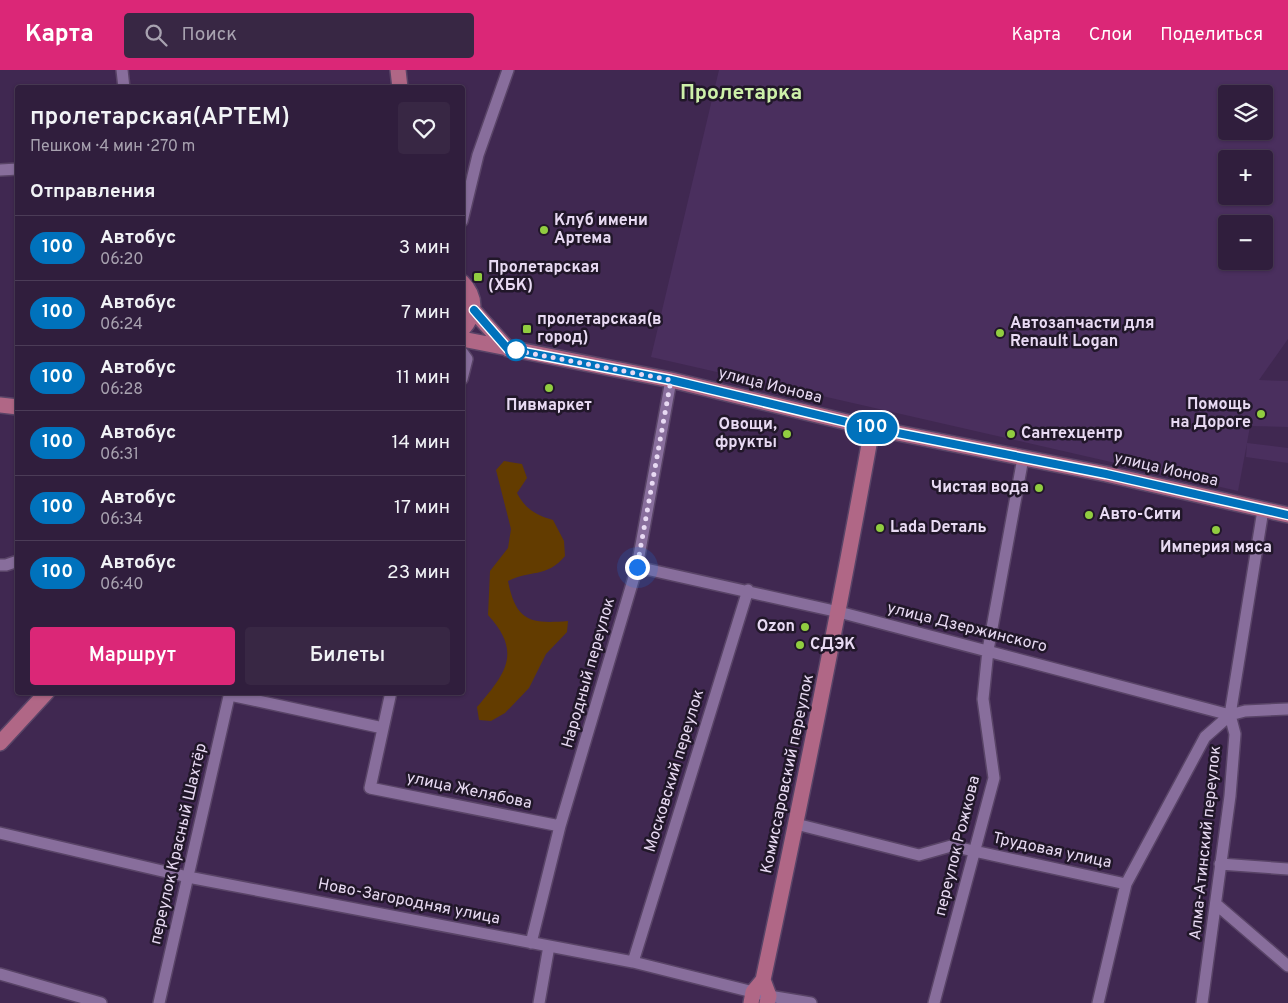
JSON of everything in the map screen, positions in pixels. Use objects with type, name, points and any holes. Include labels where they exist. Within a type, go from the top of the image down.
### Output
[{"type":"main road","points":[[398,70],[400,85]]},
{"type":"main road","points":[[465,286],[473,298],[474,310],[470,322],[465,327]]},
{"type":"main road","points":[[474,310],[508,349]]},
{"type":"main road","name":"улица Ионова","points":[[465,340],[671,380],[872,428],[1106,474],[1288,515]]},
{"type":"main road","points":[[0,405],[15,407]]},
{"type":"main road","name":"Комиссаровский переулок","points":[[752,998],[763,980],[796,824],[839,612],[872,428]]},
{"type":"main road","points":[[0,743],[44,695]]},
{"type":"main road","points":[[763,980],[768,1000]]},
{"type":"street","points":[[122,70],[124,85]]},
{"type":"street","points":[[465,209],[478,156],[508,70]]},
{"type":"street","points":[[0,170],[15,169]]},
{"type":"street","name":"Народный переулок","points":[[531,943],[560,826],[637,567],[671,380]]},
{"type":"street","name":"переулок Рожкова","points":[[934,1003],[994,778],[983,699],[988,650],[1023,458]]},
{"type":"street","name":"Алма-Атинский переулок","points":[[1202,1003],[1217,905],[1220,864],[1232,778],[1235,734],[1230,714],[1263,510]]},
{"type":"street","points":[[0,565],[15,562]]},
{"type":"street","name":"улица Дзержинского","points":[[637,567],[748,590],[839,612],[1230,714],[1288,709]]},
{"type":"street","name":"Московский переулок","points":[[633,962],[748,590]]},
{"type":"street","name":"переулок Красный Шахтёр","points":[[160,1003],[230,695]]},
{"type":"street","points":[[234,695],[383,728],[390,695]]},
{"type":"street","points":[[1098,1003],[1126,884],[1205,736],[1230,714]]},
{"type":"street","name":"улица Желябова","points":[[383,728],[370,788],[560,826]]},
{"type":"street","name":"Трудовая улица","points":[[796,824],[919,855],[951,846],[1126,884]]},
{"type":"street","name":"Ново-Загородняя улица","points":[[0,833],[188,876],[633,962],[752,998],[811,1003]]},
{"type":"street","points":[[1220,864],[1288,869]]},
{"type":"street","points":[[1217,905],[1288,966]]},
{"type":"street","points":[[539,1003],[549,946]]},
{"type":"street","points":[[0,974],[101,1003]]},
{"type":"shaded area","points":[[719,70],[1288,70],[1288,339],[1259,380],[1288,381],[1288,427],[1250,426],[1238,491],[651,357]]},
{"type":"shaded area","points":[[1247,443],[1288,448],[1288,463],[1246,457]]},
{"type":"shaded area","points":[[504,461],[522,464],[527,478],[517,493],[532,511],[553,520],[564,541],[565,556],[545,571],[508,581],[511,595],[516,605],[527,618],[544,622],[568,621],[567,632],[546,654],[529,688],[505,713],[491,721],[479,720],[477,707],[495,684],[506,663],[505,641],[499,629],[488,615],[490,571],[508,548],[511,529],[496,470]]},
{"type":"bus line","name":"100","points":[[474,310],[508,349],[671,380],[872,428],[1106,474],[1288,515]]},
{"type":"place","name":"Клуб имени Артема","points":[[544,230]]},
{"type":"place","name":"Пролетарская (ХБК)","points":[[478,277]]},
{"type":"place","name":"пролетарская(в город)","points":[[527,329]]},
{"type":"place","name":"Автозапчасти для Renault Logan","points":[[1000,333]]},
{"type":"place","name":"Пивмаркет","points":[[549,388]]},
{"type":"place","name":"Помощь на Дороге","points":[[1261,414]]},
{"type":"place","name":"Овощи, фрукты","points":[[787,434]]},
{"type":"place","name":"Сантехцентр","points":[[1011,434]]},
{"type":"place","name":"Чистая вода","points":[[1039,488]]},
{"type":"place","name":"Авто-Сити","points":[[1089,515]]},
{"type":"place","name":"Lada Dеталь","points":[[880,528]]},
{"type":"place","name":"Империя мяса","points":[[1216,530]]},
{"type":"place","name":"Ozon","points":[[805,627]]},
{"type":"place","name":"СДЭК","points":[[800,645]]},
{"type":"district","name":"Пролетарка","points":[[741,93]]},
{"type":"route","points":[[516,350],[508,349],[671,380],[637,567]]}]
